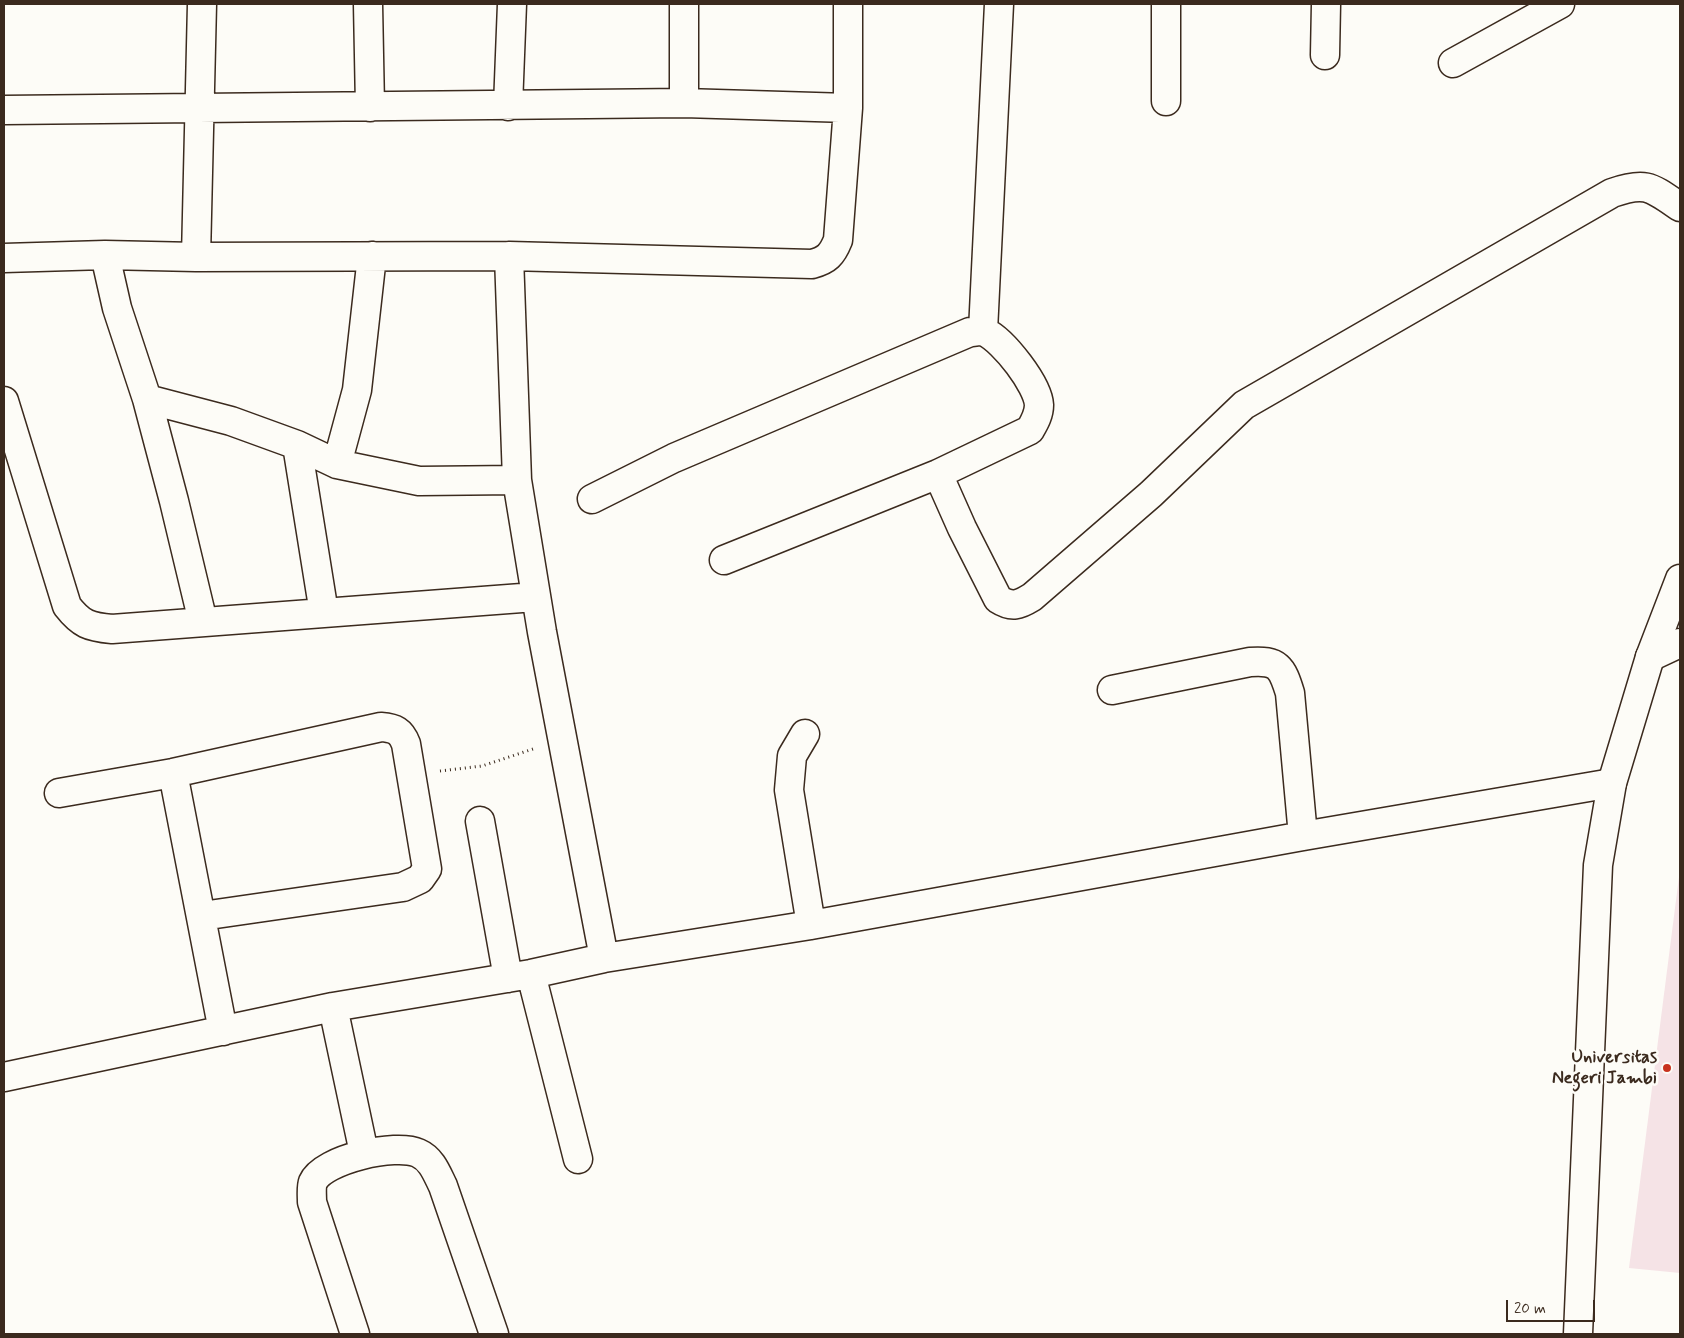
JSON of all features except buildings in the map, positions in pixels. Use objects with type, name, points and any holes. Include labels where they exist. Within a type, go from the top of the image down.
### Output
[{"type":"main road","points":[[196,257],[202,4]]},
{"type":"main road","points":[[368,4],[370,107]]},
{"type":"main road","points":[[508,106],[512,4]]},
{"type":"main road","points":[[684,4],[684,103]]},
{"type":"main road","points":[[4,258],[105,255],[196,257],[509,256],[812,264],[823,261],[833,253],[838,240],[848,108],[848,4]]},
{"type":"main road","points":[[983,331],[999,4]]},
{"type":"main road","points":[[1166,4],[1166,101]]},
{"type":"main road","points":[[1325,55],[1326,4]]},
{"type":"main road","points":[[1453,63],[1560,4]]},
{"type":"main road","points":[[4,110],[200,106],[370,107],[684,103],[848,108]]},
{"type":"main road","points":[[938,474],[962,528],[998,600],[1008,606],[1020,605],[1032,597],[1151,494],[1244,404],[1612,193],[1639,186],[1651,189],[1680,207]]},
{"type":"main road","points":[[105,255],[117,308],[147,399],[203,622]]},
{"type":"main road","points":[[337,464],[357,390],[372,256]]},
{"type":"main road","points":[[509,256],[517,480],[535,597],[604,958]]},
{"type":"main road","points":[[592,499],[682,454],[970,332],[983,331],[993,337],[1022,368],[1036,394],[1039,406],[1037,418],[1030,430],[938,474],[724,560]]},
{"type":"main road","points":[[147,399],[231,421],[297,445],[337,464],[419,481],[517,480]]},
{"type":"main road","points":[[4,401],[66,606],[77,619],[92,627],[112,629],[535,597]]},
{"type":"main road","points":[[297,445],[324,613]]},
{"type":"main road","points":[[1578,1334],[1598,865],[1612,783],[1650,657],[1680,579]]},
{"type":"main road","points":[[1650,657],[1680,643]]},
{"type":"main road","points":[[1112,690],[1250,662],[1264,661],[1276,664],[1284,674],[1290,693],[1304,836]]},
{"type":"main road","points":[[59,793],[173,773],[381,726],[393,728],[402,735],[411,773],[427,869],[420,879],[403,887],[202,916]]},
{"type":"main road","points":[[805,734],[792,756],[789,790],[811,925]]},
{"type":"main road","points":[[173,773],[223,1031]]},
{"type":"main road","points":[[4,1077],[333,1007],[519,976],[604,958],[811,925],[1304,836],[1612,783]]},
{"type":"main road","points":[[480,821],[519,976],[578,1159]]},
{"type":"main road","points":[[333,1007],[364,1153]]},
{"type":"main road","points":[[355,1334],[312,1202],[312,1183],[324,1170],[364,1153],[404,1149],[420,1154],[433,1165],[443,1186],[494,1334]]},
{"type":"path","points":[[411,773],[474,768],[563,740]]},
{"type":"shaded area","name":"Universitas Negeri Jambi","points":[[1680,869],[1680,1273],[1629,1268]]},
{"type":"place","name":"Universitas Negeri Jambi","points":[[1667,1068]]}]
